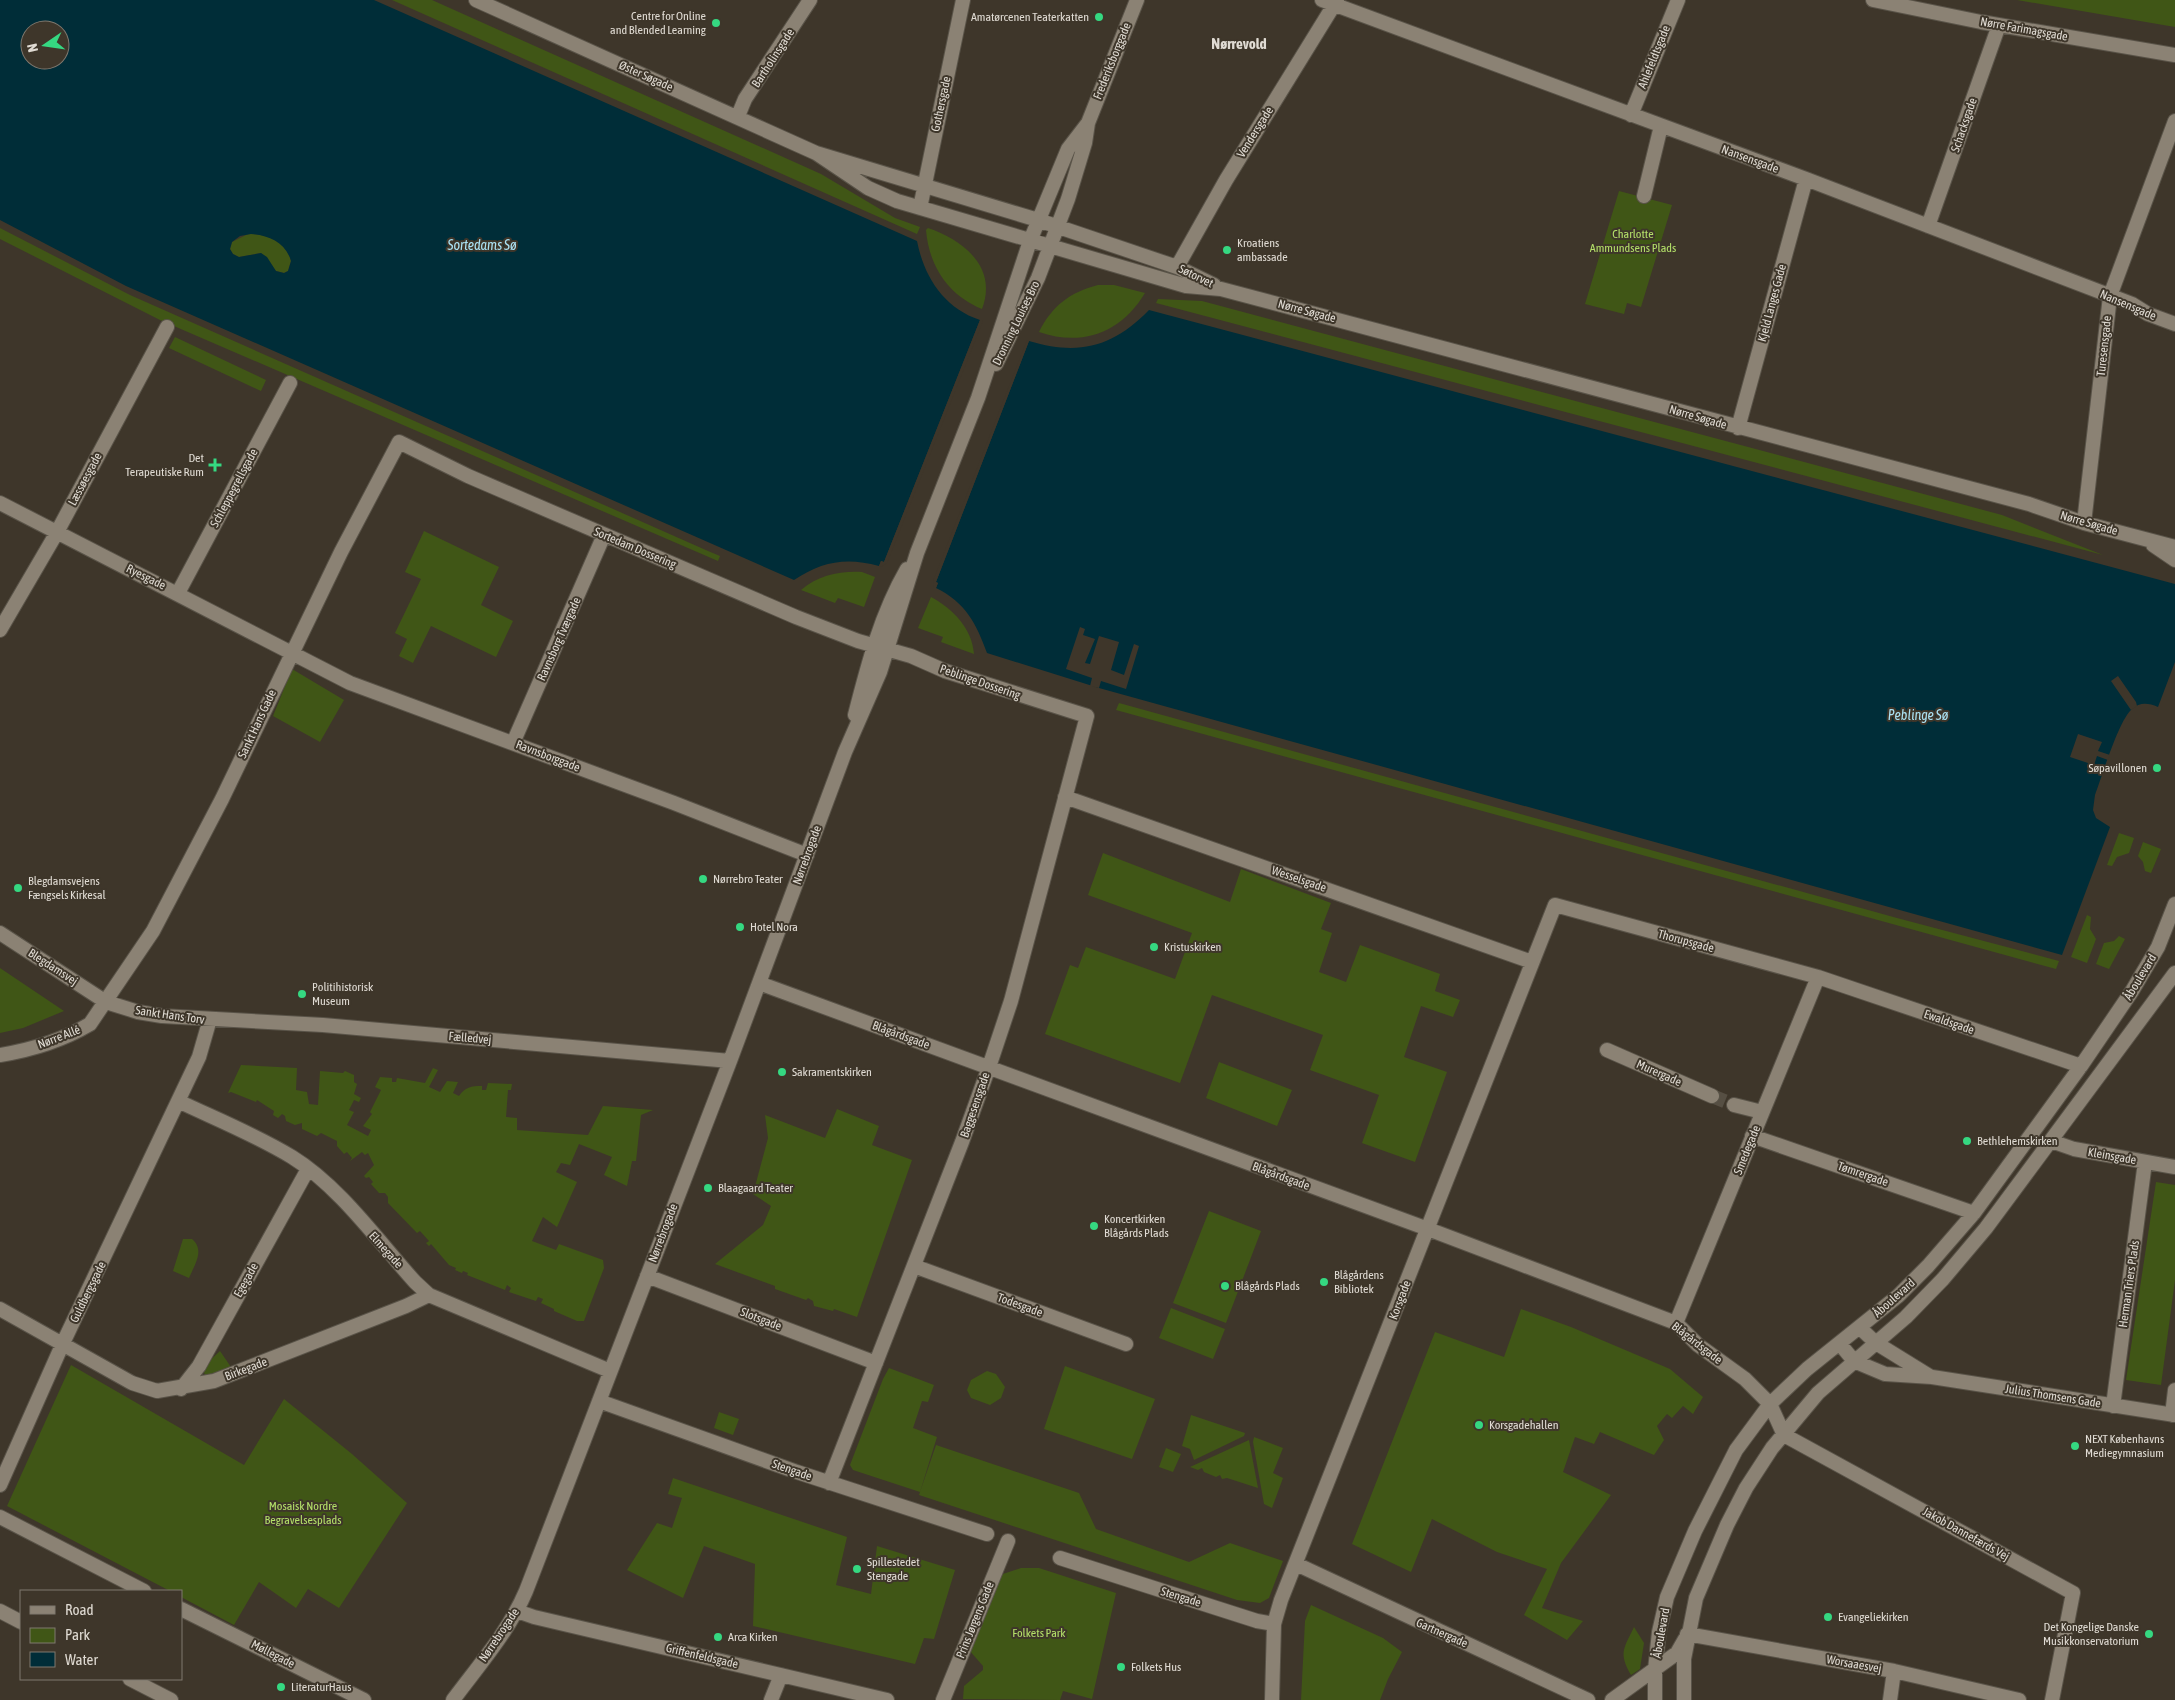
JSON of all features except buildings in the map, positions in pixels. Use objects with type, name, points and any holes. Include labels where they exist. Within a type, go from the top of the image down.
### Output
[{"type":"street","name":"Øster Søgade","points":[[476,0],[738,116],[816,153]]},
{"type":"street","name":"Bartholinsgade","points":[[738,116],[745,99],[810,0]]},
{"type":"street","name":"Gothersgade","points":[[920,208],[963,0]]},
{"type":"street","name":"Frederiksborggade","points":[[1057,226],[1082,152],[1088,123],[1137,0]]},
{"type":"street","name":"Ahlefeldtsgade","points":[[1631,114],[1678,0]]},
{"type":"street","name":"Nørre Farimagsgade","points":[[1873,0],[1999,25],[2175,55]]},
{"type":"street","name":"Nansensgade","points":[[1331,1],[1806,179],[2110,296],[2175,324]]},
{"type":"street","name":"Vendersgade","points":[[1178,267],[1221,188],[1331,1]]},
{"type":"street","name":"Schacksgade","points":[[1928,226],[1999,25]]},
{"type":"street","name":"Turesensgade","points":[[2084,523],[2110,296],[2175,121]]},
{"type":"street","name":"Frederiksborggade","points":[[1038,220],[1068,149],[1088,123]]},
{"type":"street","points":[[1644,196],[1661,126]]},
{"type":"street","name":"Søtorvet","points":[[816,153],[1057,226],[1178,267],[1221,289]]},
{"type":"street","name":"Søtorvet","points":[[816,153],[868,188],[893,200],[1186,286],[1221,289]]},
{"type":"street","name":"Kjeld Langes Gade","points":[[1738,428],[1806,179]]},
{"type":"street","name":"Dronning Louises Bro","points":[[881,647],[893,593],[917,553],[978,398],[1038,220]]},
{"type":"street","name":"Dronning Louises Bro","points":[[978,398],[1030,299],[1057,226]]},
{"type":"street","name":"Nørre Søgade","points":[[1221,289],[2029,504],[2084,523],[2175,546]]},
{"type":"street","name":"Læssøesgade","points":[[0,630],[56,534],[167,327]]},
{"type":"street","name":"Schleppegrellsgade","points":[[178,593],[290,383]]},
{"type":"street","name":"Sortedam Dossering","points":[[399,442],[468,476],[796,617],[881,647]]},
{"type":"street","name":"Sankt Hans Gade","points":[[106,1002],[153,931],[222,799],[290,654],[399,442]]},
{"type":"street","name":"Ryesgade","points":[[0,503],[56,534],[178,593],[290,654]]},
{"type":"street","name":"Ravnsborg Tværgade","points":[[513,743],[604,535]]},
{"type":"street","points":[[2144,539],[2175,560]]},
{"type":"street","name":"Peblinge Dossering","points":[[881,647],[1087,716]]},
{"type":"street","name":"Nørrebrogade","points":[[453,1700],[517,1611],[730,1062],[845,752],[881,647]]},
{"type":"street","name":"Ravnsborggade","points":[[290,654],[350,684],[513,743],[807,855]]},
{"type":"street","name":"Baggesensgade","points":[[830,1483],[989,1067],[1011,1001],[1087,716]]},
{"type":"street","name":"Wesselsgade","points":[[1065,797],[1532,962]]},
{"type":"street","name":"Åboulevard","points":[[1655,1700],[1655,1670],[1659,1632],[1667,1597],[1695,1531],[1736,1450],[1807,1369],[1860,1328],[1910,1284],[1974,1213],[2081,1066],[2132,992],[2150,961],[2175,904]]},
{"type":"street","name":"Korsgade","points":[[1272,1700],[1274,1624],[1555,905]]},
{"type":"street","name":"Thorupsgade","points":[[1555,905],[1818,977]]},
{"type":"street","name":"Blegdamsvej","points":[[0,933],[106,1002]]},
{"type":"street","name":"Åboulevard","points":[[1684,1700],[1684,1659],[1687,1634],[1696,1598],[1727,1525],[1746,1488],[1818,1392],[1926,1298],[1963,1256],[2175,973]]},
{"type":"street","name":"Ewaldsgade","points":[[1818,977],[2081,1066]]},
{"type":"street","name":"Smedegade","points":[[1676,1323],[1818,977]]},
{"type":"street","name":"Blågårdsgade","points":[[759,983],[1428,1229],[1676,1323],[1698,1345],[1745,1379],[1773,1408]]},
{"type":"street","name":"Sankt Hans Torv","points":[[106,1002],[138,1012],[162,1016],[210,1019],[199,1057],[178,1101]]},
{"type":"street","name":"Nørre Allé","points":[[0,1055],[42,1045],[75,1033],[90,1024],[106,1002]]},
{"type":"street","name":"Fælledvej","points":[[210,1019],[323,1025],[730,1062]]},
{"type":"street","name":"Murergade","points":[[1607,1050],[1712,1096]]},
{"type":"street","name":"Elmegade","points":[[178,1101],[291,1157],[308,1169],[336,1194],[429,1295],[610,1371]]},
{"type":"street","name":"Guldbergsgade","points":[[0,1485],[63,1343],[178,1101]]},
{"type":"street","points":[[1734,1105],[1762,1112]]},
{"type":"street","name":"Tømrergade","points":[[1752,1136],[1974,1213]]},
{"type":"street","name":"Kleinsgade","points":[[2051,1141],[2074,1149],[2175,1167]]},
{"type":"street","name":"Herman Triers Plads","points":[[2113,1406],[2145,1162]]},
{"type":"street","name":"Egegade","points":[[181,1389],[199,1366],[308,1169]]},
{"type":"street","name":"Todesgade","points":[[914,1266],[1126,1344]]},
{"type":"street","name":"Slotsgade","points":[[647,1276],[876,1363]]},
{"type":"street","name":"Birkegade","points":[[0,1309],[140,1386],[157,1391],[181,1389],[214,1381],[406,1306],[429,1295]]},
{"type":"street","name":"Julius Thomsens Gade","points":[[1860,1328],[1876,1343],[1932,1378]]},
{"type":"street","name":"Julius Thomsens Gade","points":[[1840,1344],[1854,1361],[1885,1374],[1932,1378],[2173,1415]]},
{"type":"street","points":[[2173,1415],[2175,1390]]},
{"type":"street","name":"Stengade","points":[[599,1401],[830,1483],[986,1534]]},
{"type":"street","points":[[1773,1408],[1784,1435]]},
{"type":"street","name":"Jakob Dannefærds Vej","points":[[1784,1435],[2073,1593],[2052,1700]]},
{"type":"street","points":[[0,1517],[142,1590]]},
{"type":"street","name":"Prins Jørgens Gade","points":[[943,1700],[1008,1541]]},
{"type":"street","name":"Stengade","points":[[1060,1558],[1257,1621],[1274,1624]]},
{"type":"street","name":"Gartnergade","points":[[1296,1564],[1588,1700]]},
{"type":"street","name":"Møllegade","points":[[182,1609],[364,1700]]},
{"type":"street","points":[[0,1611],[20,1621]]},
{"type":"street","name":"Griffenfeldsgade","points":[[517,1611],[534,1617],[887,1700]]},
{"type":"street","points":[[1612,1700],[1677,1653],[1687,1634]]},
{"type":"street","name":"Worsaaesvej","points":[[1687,1634],[1894,1671],[2019,1700]]},
{"type":"street","points":[[1890,1700],[1894,1671]]},
{"type":"street","points":[[770,1700],[781,1675]]},
{"type":"street","points":[[132,1680],[171,1700]]},
{"type":"green space","points":[[392,0],[432,0],[821,174],[895,218],[920,227],[917,234]]},
{"type":"green space","points":[[2017,0],[2175,0],[2175,27]]},
{"type":"green space","name":"Charlotte Ammundsens Plads","points":[[1619,191],[1672,205],[1641,307],[1627,303],[1624,314],[1585,304]]},
{"type":"green space","points":[[0,228],[130,295],[720,556],[718,561],[160,320],[0,239]]},
{"type":"green space","points":[[928,228],[953,240],[974,257],[981,268],[985,280],[986,294],[982,309],[959,296],[942,278],[931,256],[926,230]]},
{"type":"green space","points":[[248,234],[269,237],[280,244],[291,261],[288,271],[284,273],[276,271],[261,253],[239,257],[233,254],[230,249],[232,242]]},
{"type":"green space","points":[[1098,285],[1114,285],[1145,293],[1124,318],[1112,327],[1099,333],[1085,337],[1070,338],[1039,332],[1050,315],[1063,301],[1070,296]]},
{"type":"green space","points":[[1158,299],[1202,301],[2002,515],[2103,555],[1156,303]]},
{"type":"green space","points":[[175,337],[266,380],[261,391],[169,348]]},
{"type":"green space","points":[[424,531],[499,567],[481,605],[513,621],[496,657],[431,626],[413,663],[399,656],[407,639],[395,633],[421,579],[405,572]]},
{"type":"green space","points":[[845,572],[862,572],[875,577],[864,607],[838,598],[835,603],[801,590],[822,577]]},
{"type":"green space","points":[[931,597],[947,607],[960,620],[970,636],[974,654],[941,642],[943,637],[918,628]]},
{"type":"green space","points":[[292,669],[344,700],[320,742],[273,716]]},
{"type":"green space","points":[[1119,703],[2059,961],[2056,969],[1116,710]]},
{"type":"green space","points":[[2119,833],[2134,838],[2129,853],[2117,857],[2112,866],[2107,865]]},
{"type":"green space","points":[[2143,842],[2161,849],[2151,873],[2145,871],[2143,862],[2138,856]]},
{"type":"green space","points":[[1103,853],[1230,902],[1241,869],[1331,903],[1321,929],[1332,933],[1319,972],[1346,982],[1360,945],[1440,974],[1435,991],[1460,1000],[1453,1017],[1421,1006],[1404,1057],[1447,1072],[1415,1162],[1362,1143],[1379,1095],[1310,1070],[1323,1035],[1212,995],[1180,1083],[1045,1034],[1070,965],[1078,968],[1086,947],[1175,979],[1192,933],[1088,895]]},
{"type":"green space","points":[[2087,915],[2091,917],[2090,929],[2096,939],[2087,963],[2071,957]]},
{"type":"green space","points":[[2119,936],[2125,939],[2109,969],[2096,964],[2104,943],[2114,941]]},
{"type":"green space","points":[[0,968],[64,1011],[23,1028],[0,1033]]},
{"type":"green space","points":[[1219,1062],[1292,1090],[1277,1126],[1206,1098]]},
{"type":"green space","points":[[241,1065],[297,1068],[296,1090],[307,1092],[309,1104],[318,1105],[320,1071],[343,1073],[345,1071],[354,1075],[354,1082],[357,1084],[354,1094],[361,1098],[359,1102],[354,1100],[349,1110],[354,1112],[347,1125],[368,1136],[371,1130],[363,1126],[372,1114],[370,1112],[381,1090],[375,1087],[380,1077],[392,1078],[392,1082],[396,1082],[397,1078],[425,1083],[433,1068],[438,1070],[429,1087],[440,1092],[447,1081],[458,1082],[453,1093],[459,1096],[471,1087],[482,1086],[482,1090],[486,1090],[488,1083],[512,1084],[511,1090],[508,1090],[506,1117],[517,1118],[517,1130],[588,1135],[603,1106],[653,1110],[641,1115],[636,1161],[632,1161],[627,1186],[604,1175],[612,1157],[579,1144],[570,1165],[561,1163],[556,1172],[577,1182],[557,1227],[543,1217],[532,1241],[556,1250],[559,1244],[603,1260],[604,1268],[584,1321],[577,1321],[554,1311],[554,1309],[541,1303],[543,1299],[538,1297],[536,1301],[509,1292],[511,1288],[507,1285],[505,1290],[467,1275],[468,1273],[463,1271],[462,1273],[455,1270],[456,1268],[449,1265],[431,1244],[429,1246],[426,1243],[429,1241],[420,1231],[417,1233],[388,1203],[388,1197],[385,1193],[379,1193],[371,1184],[373,1182],[369,1177],[366,1178],[364,1176],[374,1165],[368,1153],[365,1155],[362,1152],[350,1161],[352,1158],[347,1152],[344,1154],[337,1146],[337,1141],[321,1133],[317,1136],[302,1129],[302,1123],[295,1125],[286,1121],[285,1116],[282,1114],[278,1118],[273,1115],[274,1111],[257,1100],[256,1102],[231,1092],[228,1093]]},
{"type":"green space","points":[[837,1109],[879,1126],[872,1145],[912,1160],[857,1317],[834,1309],[833,1311],[814,1306],[813,1301],[808,1298],[806,1300],[775,1289],[775,1286],[715,1264],[763,1225],[771,1206],[753,1194],[768,1138],[765,1115],[825,1138]]},
{"type":"green space","points":[[2156,1182],[2175,1185],[2175,1280],[2161,1385],[2126,1380]]},
{"type":"green space","points":[[1209,1211],[1261,1231],[1226,1323],[1173,1303]]},
{"type":"green space","points":[[183,1239],[192,1239],[198,1248],[198,1257],[189,1278],[173,1271]]},
{"type":"green space","points":[[1171,1308],[1225,1329],[1213,1359],[1159,1338]]},
{"type":"green space","points":[[1521,1309],[1571,1327],[1670,1369],[1703,1397],[1693,1414],[1683,1406],[1672,1418],[1667,1414],[1657,1426],[1664,1440],[1654,1455],[1600,1432],[1594,1444],[1575,1437],[1563,1472],[1611,1495],[1561,1563],[1542,1608],[1583,1621],[1567,1640],[1524,1615],[1547,1569],[1497,1552],[1432,1519],[1411,1572],[1352,1544],[1435,1332],[1504,1357]]},
{"type":"green space","points":[[220,1351],[233,1370],[206,1377],[202,1368]]},
{"type":"green space","name":"Mosaisk Nordre Begravelsesplads","points":[[71,1365],[244,1465],[284,1399],[352,1454],[407,1503],[339,1608],[308,1589],[296,1608],[259,1582],[234,1625],[182,1598],[182,1590],[168,1590],[7,1506]]},
{"type":"green space","points":[[1065,1366],[1155,1399],[1132,1459],[1044,1429]]},
{"type":"green space","points":[[889,1368],[934,1385],[928,1402],[922,1401],[913,1428],[937,1437],[920,1492],[853,1470],[850,1465]]},
{"type":"green space","points":[[987,1371],[996,1374],[1005,1387],[1001,1398],[990,1405],[971,1398],[967,1390],[971,1380]]},
{"type":"green space","points":[[719,1412],[739,1419],[733,1435],[714,1428]]},
{"type":"green space","points":[[1191,1415],[1245,1433],[1244,1436],[1194,1460],[1190,1449],[1182,1446]]},
{"type":"green space","points":[[1254,1437],[1283,1448],[1273,1473],[1283,1478],[1272,1508],[1264,1504],[1253,1442]]},
{"type":"green space","points":[[1249,1440],[1258,1488],[1227,1478],[1222,1479],[1220,1475],[1216,1477],[1204,1472],[1202,1468],[1198,1470],[1190,1467]]},
{"type":"green space","points":[[936,1445],[1079,1493],[1096,1529],[1189,1562],[1230,1543],[1283,1561],[1269,1598],[1260,1603],[1237,1600],[919,1495]]},
{"type":"green space","points":[[1166,1448],[1181,1454],[1173,1472],[1159,1467]]},
{"type":"green space","points":[[673,1478],[847,1537],[836,1585],[871,1594],[877,1546],[955,1570],[934,1639],[924,1638],[915,1664],[753,1626],[755,1564],[704,1546],[683,1598],[627,1570],[657,1523],[672,1528],[682,1498],[668,1494]]},
{"type":"green space","name":"Folkets Park","points":[[1021,1568],[1039,1568],[1116,1593],[1092,1699],[1063,1691],[1060,1700],[963,1699],[964,1686],[983,1670],[983,1666],[969,1650],[1000,1575]]},
{"type":"green space","points":[[1311,1605],[1383,1638],[1402,1652],[1380,1700],[1301,1700],[1305,1621]]},
{"type":"green space","points":[[1634,1627],[1644,1643],[1640,1669],[1631,1675],[1625,1661],[1624,1651]]},
{"type":"water","name":"Sortedams Sø","points":[[0,0],[374,0],[917,241],[925,267],[938,290],[956,308],[980,320],[884,562],[881,561],[879,566],[845,561],[835,562],[815,569],[794,580],[126,286],[0,220]],"holes":[[[251,234],[264,236],[276,241],[285,249],[291,261],[288,271],[284,273],[276,271],[267,257],[261,253],[239,257],[233,254],[230,249],[232,242],[240,236]]]},
{"type":"water","name":"Peblinge Sø","points":[[1149,310],[2175,584],[2175,662],[2158,707],[2144,704],[2132,709],[2122,724],[2111,749],[2095,795],[2093,810],[2096,818],[2110,827],[2062,955],[1099,688],[987,653],[979,632],[969,615],[955,600],[936,588],[938,583],[936,582],[1029,341],[1064,348],[1094,345],[1122,333]]},
{"type":"pier","points":[[980,320],[983,321],[887,563],[881,567],[879,566],[881,561],[884,562]]},
{"type":"pier","points":[[1027,340],[1029,341],[936,582],[938,583],[936,588],[934,588],[933,581]]},
{"type":"pier","points":[[1080,627],[1085,629],[1083,635],[1095,639],[1085,663],[1090,664],[1099,636],[1119,642],[1111,670],[1124,675],[1134,644],[1139,646],[1126,689],[1101,681],[1099,688],[1090,686],[1092,678],[1066,669]]},
{"type":"pier","points":[[2118,676],[2136,702],[2137,706],[2131,710],[2111,681]]},
{"type":"pier","points":[[2078,734],[2102,742],[2098,751],[2110,755],[2108,760],[2097,756],[2094,765],[2070,757]]},
{"type":"tunnel","points":[[1712,1096],[1734,1105]]},
{"type":"place","name":"Amatørcenen Teaterkatten","points":[[1099,17]]},
{"type":"place","name":"Centre for Online and Blended Learning","points":[[716,23]]},
{"type":"place","name":"Kroatiens ambassade","points":[[1227,250]]},
{"type":"place","name":"Det Terapeutiske Rum","points":[[215,465]]},
{"type":"place","name":"Søpavillonen","points":[[2157,768]]},
{"type":"place","name":"Nørrebro Teater","points":[[703,879]]},
{"type":"place","name":"Blegdamsvejens Fængsels Kirkesal","points":[[18,888]]},
{"type":"place","name":"Hotel Nora","points":[[740,927]]},
{"type":"place","name":"Kristuskirken","points":[[1154,947]]},
{"type":"place","name":"Politihistorisk Museum","points":[[302,994]]},
{"type":"place","name":"Sakramentskirken","points":[[782,1072]]},
{"type":"place","name":"Bethlehemskirken","points":[[1967,1141]]},
{"type":"place","name":"Blaagaard Teater","points":[[708,1188]]},
{"type":"place","name":"Koncertkirken Blågårds Plads","points":[[1094,1226]]},
{"type":"place","name":"Blågårdens Bibliotek","points":[[1324,1282]]},
{"type":"place","name":"Blågårds Plads","points":[[1225,1286]]},
{"type":"place","name":"Korsgadehallen","points":[[1479,1425]]},
{"type":"place","name":"NEXT Københavns Mediegymnasium","points":[[2075,1446]]},
{"type":"place","name":"Spillestedet Stengade","points":[[857,1569]]},
{"type":"place","name":"Evangeliekirken","points":[[1828,1617]]},
{"type":"place","name":"Det Kongelige Danske Musikkonservatorium","points":[[2149,1634]]},
{"type":"place","name":"Arca Kirken","points":[[718,1637]]},
{"type":"place","name":"Folkets Hus","points":[[1121,1667]]},
{"type":"place","name":"LiteraturHaus","points":[[281,1687]]},
{"type":"district","name":"Nørrevold","points":[[1239,43]]}]
